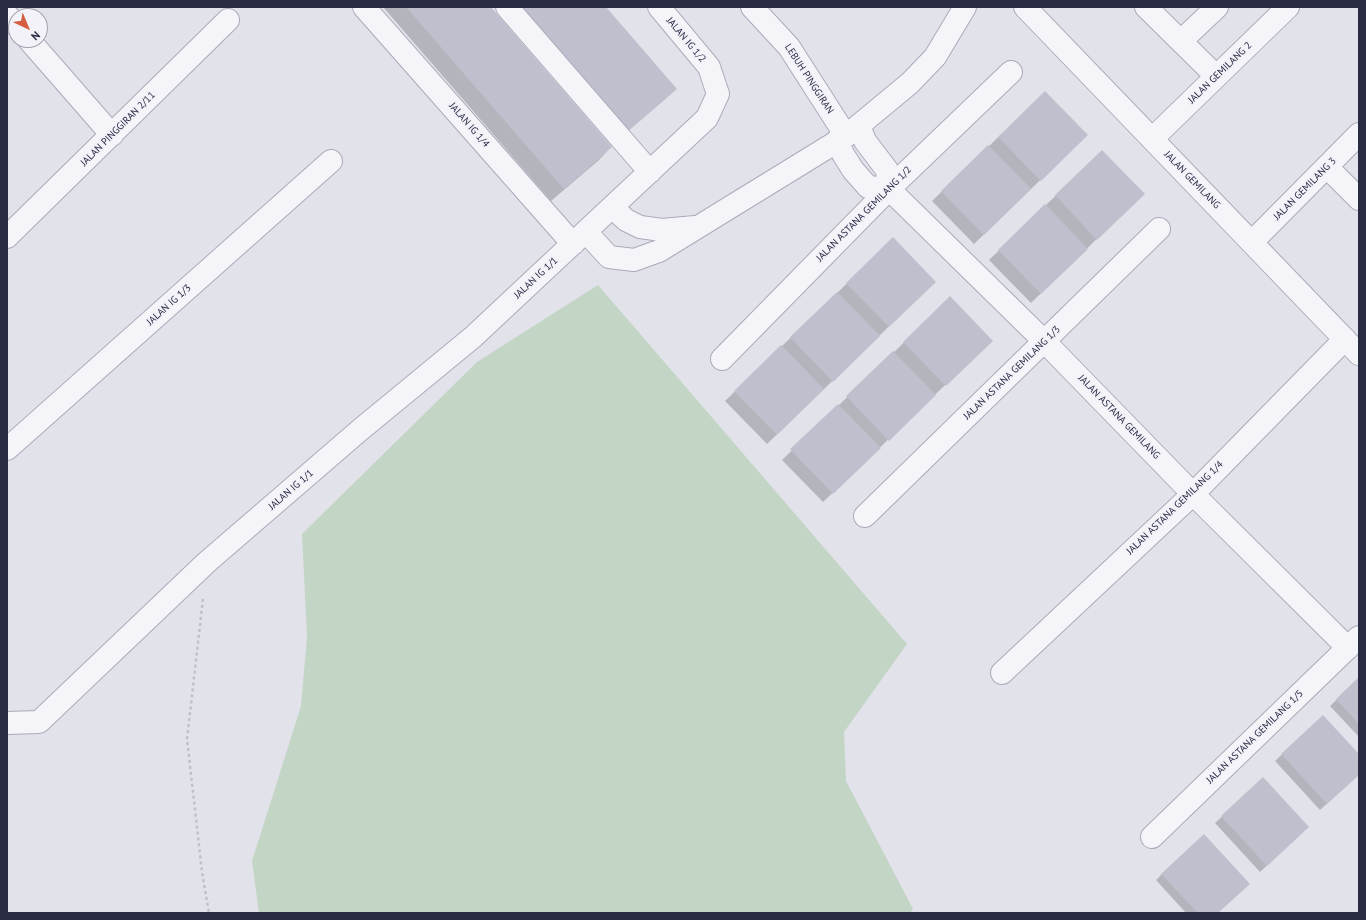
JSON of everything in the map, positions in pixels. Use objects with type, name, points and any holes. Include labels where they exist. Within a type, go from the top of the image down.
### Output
[{"type":"street","name":"JALAN IG 1/4","points":[[364,7],[580,238],[609,256],[634,260],[659,251],[847,134],[910,83],[935,57],[965,7]]},
{"type":"street","points":[[507,7],[650,172]]},
{"type":"street","name":"JALAN IG 1/2","points":[[659,7],[709,67],[718,94],[707,118]]},
{"type":"street","name":"LEBUH PINGGIRAN","points":[[752,7],[789,47],[847,134]]},
{"type":"street","name":"JALAN GEMILANG","points":[[1025,7],[1352,346]]},
{"type":"street","points":[[1146,7],[1216,76]]},
{"type":"street","points":[[1181,41],[1217,7]]},
{"type":"street","name":"JALAN GEMILANG 2","points":[[1152,139],[1288,7]]},
{"type":"street","name":"JALAN PINGGIRAN 2/11","points":[[7,237],[228,20]]},
{"type":"street","points":[[36,48],[112,135]]},
{"type":"street","name":"JALAN ASTANA GEMILANG 1/2","points":[[722,359],[888,189],[1011,72]]},
{"type":"street","name":"JALAN IG 1/1","points":[[7,723],[38,722],[207,562],[360,430],[473,337],[707,118]]},
{"type":"street","points":[[847,134],[865,141],[887,170],[888,189]]},
{"type":"street","name":"JALAN GEMILANG 3","points":[[1252,242],[1359,134]]},
{"type":"street","name":"JALAN IG 1/3","points":[[7,449],[331,161]]},
{"type":"street","points":[[1327,167],[1359,200]]},
{"type":"street","name":"JALAN ASTANA GEMILANG","points":[[888,189],[1044,341],[1192,494],[1353,643]]},
{"type":"street","points":[[612,207],[626,220],[640,227],[662,230],[698,227]]},
{"type":"street","name":"JALAN ASTANA GEMILANG 1/3","points":[[865,516],[1159,229]]},
{"type":"street","name":"JALAN ASTANA GEMILANG 1/4","points":[[1002,673],[1352,346]]},
{"type":"street","name":"JALAN ASTANA GEMILANG 1/5","points":[[1152,837],[1353,643]]},
{"type":"path","points":[[207,562],[187,740],[202,872],[209,913]]},
{"type":"green space","points":[[598,285],[907,644],[844,732],[846,781],[913,909],[910,913],[259,913],[252,861],[301,706],[307,637],[302,534],[477,362]]},
{"type":"building","points":[[406,7],[491,7],[612,147],[564,189]]},
{"type":"building","points":[[521,7],[606,7],[677,89],[628,131]]},
{"type":"building","points":[[1045,91],[1088,135],[1041,181],[998,137]]},
{"type":"building","points":[[988,145],[1031,189],[984,235],[941,191]]},
{"type":"building","points":[[1102,150],[1145,194],[1097,240],[1055,195]]},
{"type":"building","points":[[1045,204],[1088,249],[1041,294],[998,250]]},
{"type":"building","points":[[893,237],[936,282],[889,327],[846,283]]},
{"type":"building","points":[[837,292],[880,336],[833,382],[790,337]]},
{"type":"building","points":[[950,296],[993,341],[946,386],[903,342]]},
{"type":"building","points":[[781,345],[824,389],[777,435],[734,391]]},
{"type":"building","points":[[893,351],[936,395],[889,441],[846,396]]},
{"type":"building","points":[[838,404],[881,448],[833,494],[790,449]]},
{"type":"building","points":[[1359,677],[1359,724],[1336,699]]},
{"type":"building","points":[[1323,715],[1359,754],[1359,775],[1327,804],[1281,754]]},
{"type":"building","points":[[1263,777],[1309,827],[1267,866],[1221,816]]},
{"type":"building","points":[[1204,834],[1250,884],[1218,913],[1198,913],[1161,874]]}]
